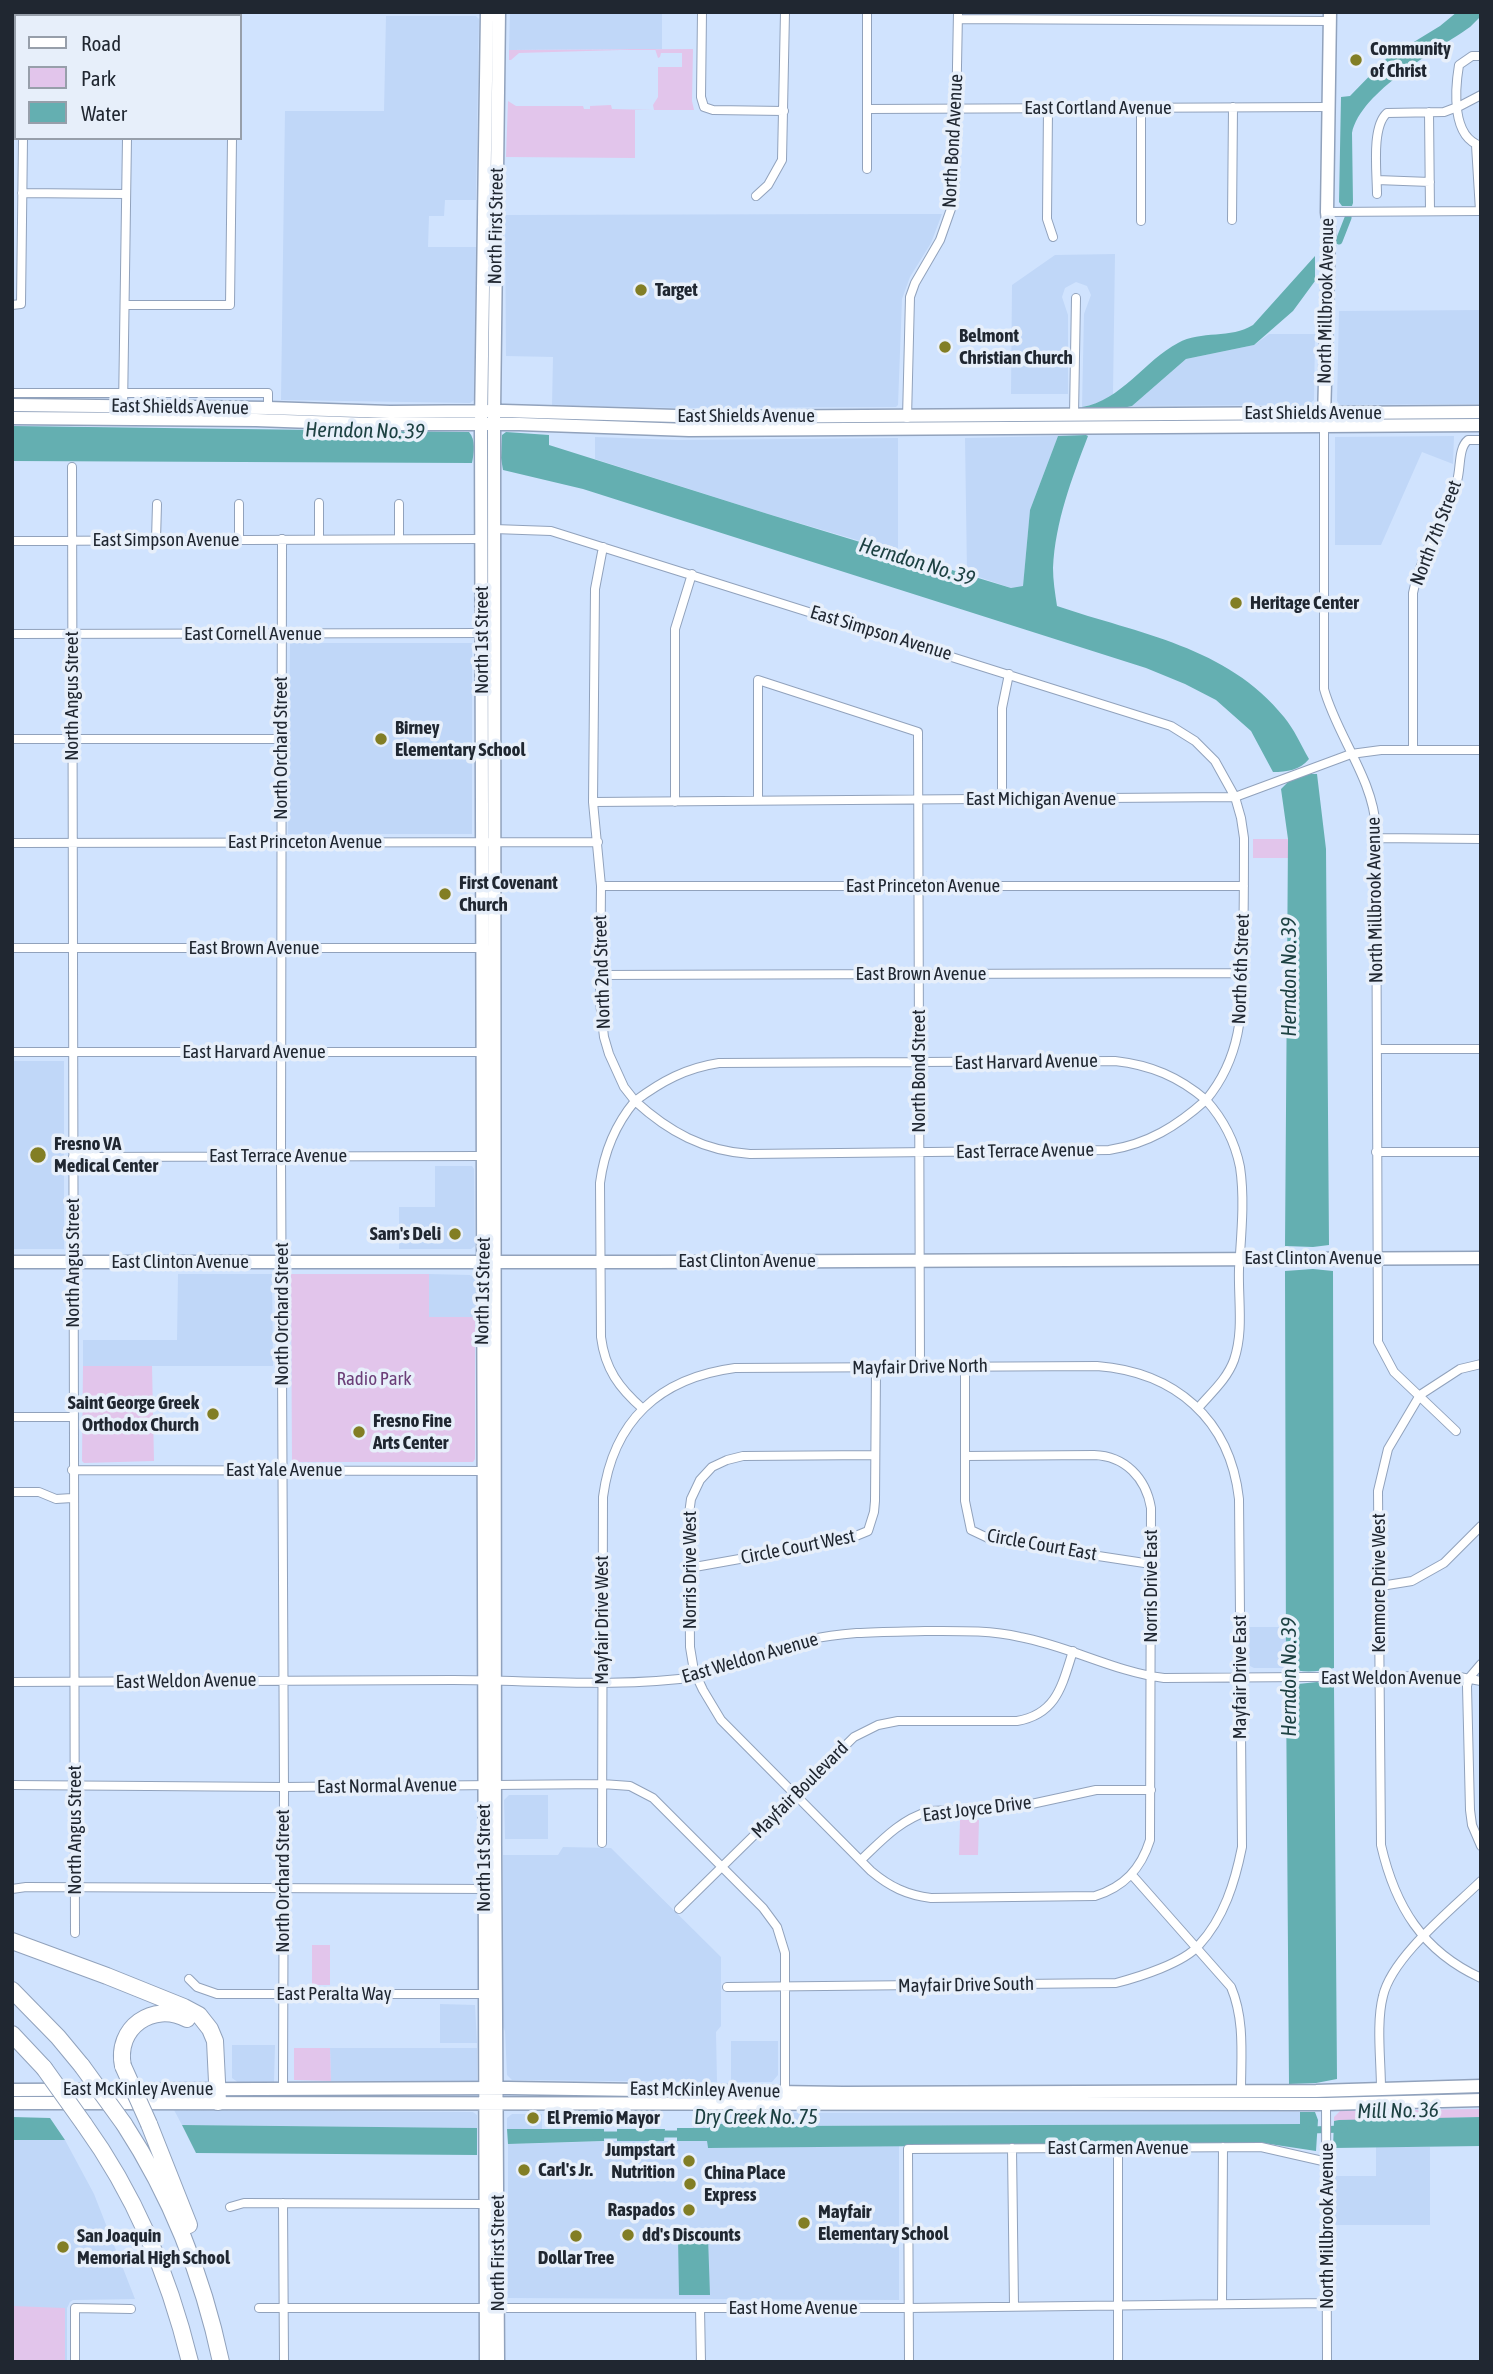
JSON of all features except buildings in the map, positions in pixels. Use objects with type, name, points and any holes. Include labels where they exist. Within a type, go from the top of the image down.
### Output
[{"type":"highway","points":[[12,1941],[107,1976],[199,2015],[215,2041],[213,2096]]},
{"type":"highway","points":[[12,1990],[82,2066],[124,2124],[161,2187],[202,2288],[221,2362]]},
{"type":"highway","points":[[213,2096],[204,2040],[192,2023],[173,2013],[150,2014],[133,2026],[122,2045],[123,2066],[184,2211],[214,2301],[229,2362]]},
{"type":"highway","points":[[12,2034],[44,2068],[123,2182],[149,2237],[174,2305],[190,2362]]},
{"type":"highway","points":[[12,2043],[44,2068]]},
{"type":"main road","name":"North First Street","points":[[487,12],[484,227],[488,418]]},
{"type":"main road","name":"North First Street","points":[[487,439],[496,274],[499,12]]},
{"type":"main road","name":"North Millbrook Avenue","points":[[1324,419],[1329,230],[1330,16]]},
{"type":"main road","points":[[484,227],[490,234],[490,269],[496,274]]},
{"type":"main road","name":"East Shields Avenue","points":[[12,405],[390,412],[679,430],[1074,415],[1164,415],[1481,425]]},
{"type":"main road","name":"East Shields Avenue","points":[[12,418],[124,406],[256,420],[368,424],[488,418]]},
{"type":"main road","name":"East Shields Avenue","points":[[907,422],[1097,428],[1481,412]]},
{"type":"main road","points":[[1040,428],[1046,422],[1065,421],[1074,415]]},
{"type":"main road","points":[[1097,428],[1104,422],[1146,421],[1164,415]]},
{"type":"main road","name":"North 1st Street","points":[[487,439],[494,529],[494,608],[488,633]]},
{"type":"main road","name":"North 1st Street","points":[[488,456],[482,539],[488,633],[489,842],[489,1052],[483,1156],[490,1262]]},
{"type":"main road","points":[[482,539],[489,549],[489,574],[494,608]]},
{"type":"main road","name":"North 1st Street","points":[[489,1052],[496,1140],[490,1262],[489,1471],[492,2144]]},
{"type":"main road","points":[[483,1156],[496,1140]]},
{"type":"main road","name":"East Clinton Avenue","points":[[12,1262],[1481,1258]]},
{"type":"main road","name":"North 1st Street","points":[[490,1889],[484,1994],[492,2088]]},
{"type":"main road","name":"East McKinley Avenue","points":[[12,2090],[213,2096],[298,2102],[610,2104],[785,2098],[1481,2086]]},
{"type":"main road","name":"East McKinley Avenue","points":[[12,2103],[213,2096],[283,2090],[492,2088],[703,2090],[785,2098],[1152,2105],[1481,2100]]},
{"type":"main road","points":[[298,2102],[299,2096],[303,2095],[329,2095],[354,2089]]},
{"type":"main road","points":[[536,2104],[554,2099],[609,2098],[620,2089]]},
{"type":"main road","points":[[610,2104],[618,2098],[673,2098],[703,2090]]},
{"type":"main road","points":[[1152,2105],[1178,2099],[1232,2098],[1241,2091]]},
{"type":"main road","points":[[1441,2101],[1448,2094],[1481,2092]]},
{"type":"main road","name":"North First Street","points":[[492,2144],[485,2204],[498,2362]]},
{"type":"main road","name":"North First Street","points":[[486,2362],[492,2308],[492,2144]]},
{"type":"street","points":[[702,12],[701,97],[704,107],[713,110],[784,111]]},
{"type":"street","points":[[756,196],[768,185],[782,160],[785,12]]},
{"type":"street","points":[[867,12],[867,169]]},
{"type":"street","points":[[958,16],[1330,16]]},
{"type":"street","name":"North Bond Avenue","points":[[907,422],[910,297],[950,216],[956,175],[958,16]]},
{"type":"street","points":[[1327,212],[1480,211],[1478,145],[1467,136],[1455,108],[1459,65],[1472,56],[1481,56]]},
{"type":"street","points":[[1377,194],[1377,131],[1380,119],[1387,113],[1444,112],[1481,95]]},
{"type":"street","points":[[1232,220],[1233,107]]},
{"type":"street","name":"East Cortland Avenue","points":[[867,109],[1328,107]]},
{"type":"street","points":[[1048,108],[1047,219],[1054,237]]},
{"type":"street","points":[[1141,108],[1141,221]]},
{"type":"street","points":[[1429,113],[1430,211]]},
{"type":"street","points":[[16,304],[23,140]]},
{"type":"street","points":[[12,393],[124,406],[127,140]]},
{"type":"street","points":[[125,305],[230,305],[232,140]]},
{"type":"street","points":[[1377,180],[1430,182]]},
{"type":"street","points":[[22,194],[126,194]]},
{"type":"street","points":[[1074,415],[1076,298]]},
{"type":"street","name":"North Millbrook Avenue","points":[[1324,419],[1324,688],[1330,711],[1372,800],[1376,838],[1378,1342],[1394,1372],[1456,1431]]},
{"type":"street","name":"North 7th Street","points":[[1413,750],[1413,593],[1417,573],[1456,484],[1465,442],[1481,440]]},
{"type":"street","name":"North Angus Street","points":[[72,467],[72,1498],[75,1933]]},
{"type":"street","points":[[319,503],[319,539]]},
{"type":"street","points":[[156,540],[157,504]]},
{"type":"street","points":[[239,504],[239,540]]},
{"type":"street","points":[[399,504],[399,539]]},
{"type":"street","name":"East Simpson Avenue","points":[[494,529],[551,531],[692,573],[1171,726],[1195,741],[1215,761],[1236,797]]},
{"type":"street","name":"East Simpson Avenue","points":[[12,541],[482,539]]},
{"type":"street","name":"North Orchard Street","points":[[282,540],[283,2090]]},
{"type":"street","name":"North 2nd Street","points":[[603,547],[595,589],[593,802],[601,886],[600,1002],[604,1037],[617,1073],[635,1101]]},
{"type":"street","points":[[675,802],[675,629],[692,573]]},
{"type":"street","name":"East Cornell Avenue","points":[[12,634],[488,633]]},
{"type":"street","points":[[1002,800],[1002,708],[1009,674]]},
{"type":"street","name":"North Bond Street","points":[[758,800],[758,680],[918,732],[920,1367]]},
{"type":"street","points":[[12,739],[281,739]]},
{"type":"street","name":"East Michigan Avenue","points":[[593,802],[1236,797],[1351,754],[1381,750],[1481,750]]},
{"type":"street","name":"North 6th Street","points":[[1206,1100],[1221,1080],[1238,1038],[1242,1008],[1244,838],[1236,797]]},
{"type":"street","points":[[1376,838],[1481,839]]},
{"type":"street","name":"East Princeton Avenue","points":[[12,843],[598,842]]},
{"type":"street","name":"East Princeton Avenue","points":[[601,886],[1244,886]]},
{"type":"street","name":"East Brown Avenue","points":[[12,948],[489,948]]},
{"type":"street","name":"East Brown Avenue","points":[[600,975],[1242,973]]},
{"type":"street","points":[[1377,1049],[1481,1049]]},
{"type":"street","name":"East Harvard Avenue","points":[[12,1052],[489,1052]]},
{"type":"street","name":"East Harvard Avenue","points":[[635,1101],[676,1075],[700,1066],[719,1063],[1115,1061],[1150,1067],[1178,1079],[1206,1100]]},
{"type":"street","points":[[1199,1406],[1223,1380],[1234,1359],[1239,1329],[1240,1166],[1226,1129],[1206,1100]]},
{"type":"street","name":"East Terrace Avenue","points":[[635,1101],[668,1128],[695,1143],[721,1151],[750,1154],[1092,1151],[1124,1148],[1177,1125],[1206,1100]]},
{"type":"street","points":[[635,1101],[614,1133],[602,1168],[601,1337],[606,1360],[615,1381],[643,1409]]},
{"type":"street","points":[[1376,1152],[1481,1152]]},
{"type":"street","name":"East Terrace Avenue","points":[[73,1157],[483,1156]]},
{"type":"street","points":[[1420,1395],[1460,1369],[1481,1364]]},
{"type":"street","name":"Mayfair Drive North","points":[[643,1409],[681,1382],[725,1369],[1097,1366],[1123,1369],[1156,1380],[1199,1406]]},
{"type":"street","name":"Circle Court East","points":[[965,1367],[965,1501],[971,1530],[990,1539],[1151,1564]]},
{"type":"street","name":"Circle Court West","points":[[689,1568],[846,1540],[868,1531],[874,1512],[876,1368]]},
{"type":"street","name":"Kenmore Drive West","points":[[1420,1395],[1388,1449],[1378,1491],[1381,1586],[1379,1677],[1381,1845],[1392,1885],[1423,1938]]},
{"type":"street","name":"Mayfair Drive East","points":[[1198,1947],[1226,1902],[1236,1878],[1242,1847],[1237,1483],[1228,1452],[1199,1406]]},
{"type":"street","name":"Mayfair Drive West","points":[[602,1843],[603,1497],[606,1473],[615,1446],[643,1409]]},
{"type":"street","points":[[12,1417],[73,1417]]},
{"type":"street","name":"Norris Drive West","points":[[875,1455],[743,1456],[720,1463],[700,1480],[691,1499],[690,1647],[696,1677],[721,1720],[861,1860],[896,1889],[931,1898],[1084,1898],[1112,1889],[1132,1875]]},
{"type":"street","name":"Norris Drive East","points":[[965,1456],[1094,1455],[1119,1460],[1136,1473],[1149,1497],[1152,1676],[1150,1840],[1132,1875]]},
{"type":"street","name":"East Yale Avenue","points":[[72,1470],[489,1471]]},
{"type":"street","points":[[12,1492],[39,1492],[55,1499],[72,1498]]},
{"type":"street","points":[[1381,1586],[1412,1581],[1444,1563],[1481,1526]]},
{"type":"street","name":"East Weldon Avenue","points":[[12,1682],[601,1681],[696,1677],[789,1645],[866,1632],[1003,1633],[1036,1640],[1152,1676],[1454,1676],[1481,1681]]},
{"type":"street","name":"Mayfair Boulevard","points":[[679,1909],[847,1742],[878,1725],[907,1721],[1017,1721],[1037,1715],[1058,1695],[1073,1651]]},
{"type":"street","points":[[1481,1664],[1469,1678],[1470,1810],[1472,1825],[1481,1846]]},
{"type":"street","name":"East Normal Avenue","points":[[12,1785],[630,1786],[653,1798],[763,1908],[776,1927],[785,1953],[785,2098]]},
{"type":"street","name":"East Joyce Drive","points":[[861,1860],[893,1829],[916,1815],[929,1811],[1013,1808],[1096,1790],[1151,1790]]},
{"type":"street","points":[[1132,1875],[1231,1987],[1238,2004],[1241,2025],[1241,2091]]},
{"type":"street","points":[[1381,2089],[1382,1998],[1394,1971],[1481,1881]]},
{"type":"street","points":[[12,1889],[490,1889]]},
{"type":"street","points":[[1423,1938],[1459,1966],[1481,1978]]},
{"type":"street","name":"Mayfair Drive South","points":[[727,1987],[1116,1983],[1157,1971],[1198,1947]]},
{"type":"street","name":"East Peralta Way","points":[[189,1979],[197,1987],[212,1994],[484,1994]]},
{"type":"street","name":"North Millbrook Avenue","points":[[1326,2090],[1327,2362]]},
{"type":"street","points":[[1222,2304],[1223,2147]]},
{"type":"street","name":"East Carmen Avenue","points":[[909,2308],[908,2149],[1261,2147],[1327,2162]]},
{"type":"street","points":[[1013,2148],[1014,2306]]},
{"type":"street","points":[[1118,2148],[1118,2362]]},
{"type":"street","points":[[230,2207],[244,2203],[485,2204]]},
{"type":"street","points":[[283,2203],[284,2362]]},
{"type":"street","name":"East Home Avenue","points":[[259,2308],[909,2308],[1327,2303]]},
{"type":"street","points":[[75,2362],[75,2308],[131,2309]]},
{"type":"street","points":[[700,2308],[701,2362]]},
{"type":"street","points":[[909,2308],[909,2362]]},
{"type":"shaded area","points":[[510,12],[662,12],[662,49],[509,50]]},
{"type":"shaded area","points":[[386,16],[476,16],[479,19],[476,200],[445,200],[444,216],[429,216],[428,247],[476,247],[474,400],[470,403],[281,400],[285,111],[384,111]]},
{"type":"shaded area","points":[[942,214],[931,243],[910,277],[902,299],[896,407],[679,408],[552,405],[553,357],[506,356],[505,215]]},
{"type":"shaded area","points":[[1115,254],[1113,394],[1099,403],[1082,407],[1084,314],[1091,295],[1087,286],[1076,282],[1065,288],[1062,297],[1068,315],[1068,394],[1011,394],[1012,285],[1055,255]]},
{"type":"shaded area","points":[[1481,310],[1481,404],[1340,405],[1337,401],[1339,311]]},
{"type":"shaded area","points":[[1269,334],[1315,334],[1314,400],[1308,405],[1132,406],[1186,359],[1254,345]]},
{"type":"shaded area","points":[[1058,436],[1030,510],[1023,587],[1011,588],[967,573],[965,438]]},
{"type":"shaded area","points":[[1454,436],[1453,464],[1422,452],[1381,545],[1335,545],[1335,437]]},
{"type":"shaded area","points":[[595,437],[678,440],[898,438],[898,552],[595,459]]},
{"type":"shaded area","name":"Birney Elementary School","points":[[290,643],[472,643],[472,834],[288,834]]},
{"type":"shaded area","name":"Fresno VA Medical Center","points":[[12,1061],[64,1061],[64,1249],[12,1249]]},
{"type":"shaded area","points":[[435,1166],[472,1166],[474,1169],[475,1246],[471,1249],[399,1249],[399,1207],[435,1207]]},
{"type":"shaded area","points":[[178,1274],[272,1274],[273,1366],[83,1366],[83,1340],[177,1340]]},
{"type":"shaded area","points":[[429,1274],[470,1275],[475,1278],[475,1317],[429,1317]]},
{"type":"shaded area","points":[[1249,1627],[1286,1627],[1286,1668],[1250,1666]]},
{"type":"shaded area","points":[[509,1795],[548,1795],[548,1839],[505,1839],[504,1800]]},
{"type":"shaded area","points":[[563,1847],[611,1848],[721,1957],[721,2026],[716,2032],[717,2082],[512,2080],[507,2075],[503,2027],[503,1855],[558,1855]]},
{"type":"shaded area","points":[[440,2004],[475,2005],[477,2043],[440,2043]]},
{"type":"shaded area","points":[[731,2041],[778,2041],[778,2075],[772,2082],[731,2082]]},
{"type":"shaded area","points":[[232,2045],[275,2045],[274,2082],[239,2083],[232,2078]]},
{"type":"shaded area","points":[[330,2048],[477,2048],[477,2081],[331,2081]]},
{"type":"shaded area","points":[[174,2110],[473,2112],[477,2115],[477,2128],[182,2125]]},
{"type":"shaded area","points":[[1300,2112],[1300,2124],[710,2124],[710,2128],[693,2128],[693,2113]]},
{"type":"shaded area","points":[[512,2114],[542,2114],[542,2129],[507,2129],[507,2118]]},
{"type":"shaded area","name":"San Joaquin Memorial High School","points":[[12,2140],[65,2140],[94,2194],[135,2299],[70,2302],[67,2308],[67,2362],[12,2362]]},
{"type":"shaded area","points":[[707,2141],[708,2148],[899,2146],[899,2300],[508,2298],[508,2144]]},
{"type":"shaded area","points":[[1376,2147],[1430,2147],[1430,2225],[1334,2225],[1333,2176],[1376,2176]]},
{"type":"green space","points":[[646,49],[519,53],[509,60],[509,50]]},
{"type":"green space","points":[[655,49],[693,49],[694,110],[654,110],[653,105],[658,97],[658,67],[682,67],[682,53],[661,53],[658,58]]},
{"type":"green space","points":[[508,101],[516,106],[583,106],[584,109],[590,109],[590,106],[611,105],[612,109],[654,110],[635,110],[635,158],[506,157]]},
{"type":"green space","points":[[1253,839],[1288,839],[1288,858],[1253,858]]},
{"type":"green space","name":"Radio Park","points":[[291,1274],[429,1274],[429,1317],[475,1317],[473,1462],[292,1462]]},
{"type":"green space","points":[[83,1366],[152,1366],[154,1461],[82,1461]]},
{"type":"green space","points":[[960,1820],[979,1820],[978,1855],[959,1855]]},
{"type":"green space","points":[[312,1945],[330,1945],[330,1985],[312,1985]]},
{"type":"green space","points":[[294,2048],[330,2048],[331,2081],[294,2080]]},
{"type":"green space","points":[[1481,2109],[1481,2117],[1334,2121],[1340,2111]]},
{"type":"green space","points":[[12,2306],[65,2308],[65,2362],[12,2362]]},
{"type":"water","points":[[1457,12],[1481,12],[1481,16],[1470,27],[1384,87],[1358,117],[1352,133],[1353,203],[1352,206],[1342,206],[1339,202],[1341,97],[1350,96],[1386,59],[1440,26]]},
{"type":"water","points":[[1315,256],[1315,281],[1293,311],[1254,345],[1186,359],[1132,406],[1084,410],[1082,407],[1109,397],[1121,389],[1178,343],[1196,337],[1235,332],[1253,325]]},
{"type":"water","name":"Herndon No. 39","points":[[12,426],[469,432],[474,451],[472,463],[12,461]]},
{"type":"water","name":"Herndon No. 39","points":[[506,432],[549,435],[549,445],[1011,588],[1023,586],[1030,510],[1058,436],[1086,435],[1088,436],[1070,484],[1054,551],[1057,606],[1180,645],[1236,674],[1261,693],[1284,717],[1309,759],[1293,770],[1273,772],[1251,731],[1216,700],[1146,668],[583,489],[503,470],[502,435]]},
{"type":"water","name":"Herndon No. 39","points":[[1309,774],[1317,774],[1326,849],[1329,1245],[1313,1247],[1285,1246],[1288,839],[1281,789],[1288,782]]},
{"type":"water","points":[[1285,1271],[1333,1271],[1334,1668],[1298,1671],[1286,1668]]},
{"type":"water","points":[[1317,1682],[1334,1687],[1337,2079],[1289,2084],[1286,1687]]},
{"type":"water","points":[[1300,2112],[1315,2112],[1318,2120],[1316,2151],[1263,2143],[708,2148],[707,2141],[677,2141],[677,2128],[709,2128],[710,2124],[1300,2124]]},
{"type":"water","points":[[12,2117],[50,2118],[65,2140],[12,2140]]},
{"type":"water","points":[[1481,2117],[1481,2146],[1333,2148],[1334,2121]]},
{"type":"water","points":[[182,2125],[477,2128],[477,2155],[196,2153]]},
{"type":"water","points":[[507,2129],[604,2129],[604,2141],[508,2144]]},
{"type":"water","points":[[617,2129],[665,2129],[664,2141],[617,2141]]},
{"type":"water","points":[[678,2237],[708,2237],[710,2295],[679,2295]]},
{"type":"waterway","points":[[1339,241],[1348,218]]},
{"type":"waterway","name":"Mill No. 36","points":[[1310,2130],[1344,2129]]},
{"type":"waterway","name":"Dry Creek No. 75","points":[[656,2134],[686,2134]]},
{"type":"waterway","name":"Dry Creek No. 75","points":[[596,2135],[626,2135]]},
{"type":"place","name":"Community of Christ","points":[[1356,60]]},
{"type":"place","name":"Target","points":[[641,290]]},
{"type":"place","name":"Belmont Christian Church","points":[[945,347]]},
{"type":"place","name":"Heritage Center","points":[[1236,603]]},
{"type":"place","name":"Birney Elementary School","points":[[381,739]]},
{"type":"place","name":"First Covenant Church","points":[[445,894]]},
{"type":"place","name":"Fresno VA Medical Center","points":[[38,1155]]},
{"type":"place","name":"Sam's Deli","points":[[455,1234]]},
{"type":"place","name":"Saint George Greek Orthodox Church","points":[[213,1414]]},
{"type":"place","name":"Fresno Fine Arts Center","points":[[359,1432]]},
{"type":"place","name":"El Premio Mayor","points":[[533,2118]]},
{"type":"place","name":"Jumpstart Nutrition","points":[[689,2161]]},
{"type":"place","name":"Carl's Jr.","points":[[524,2170]]},
{"type":"place","name":"China Place Express","points":[[690,2184]]},
{"type":"place","name":"Raspados","points":[[689,2210]]},
{"type":"place","name":"Mayfair Elementary School","points":[[804,2223]]},
{"type":"place","name":"dd's Discounts","points":[[628,2235]]},
{"type":"place","name":"Dollar Tree","points":[[576,2236]]},
{"type":"place","name":"San Joaquin Memorial High School","points":[[63,2247]]}]
